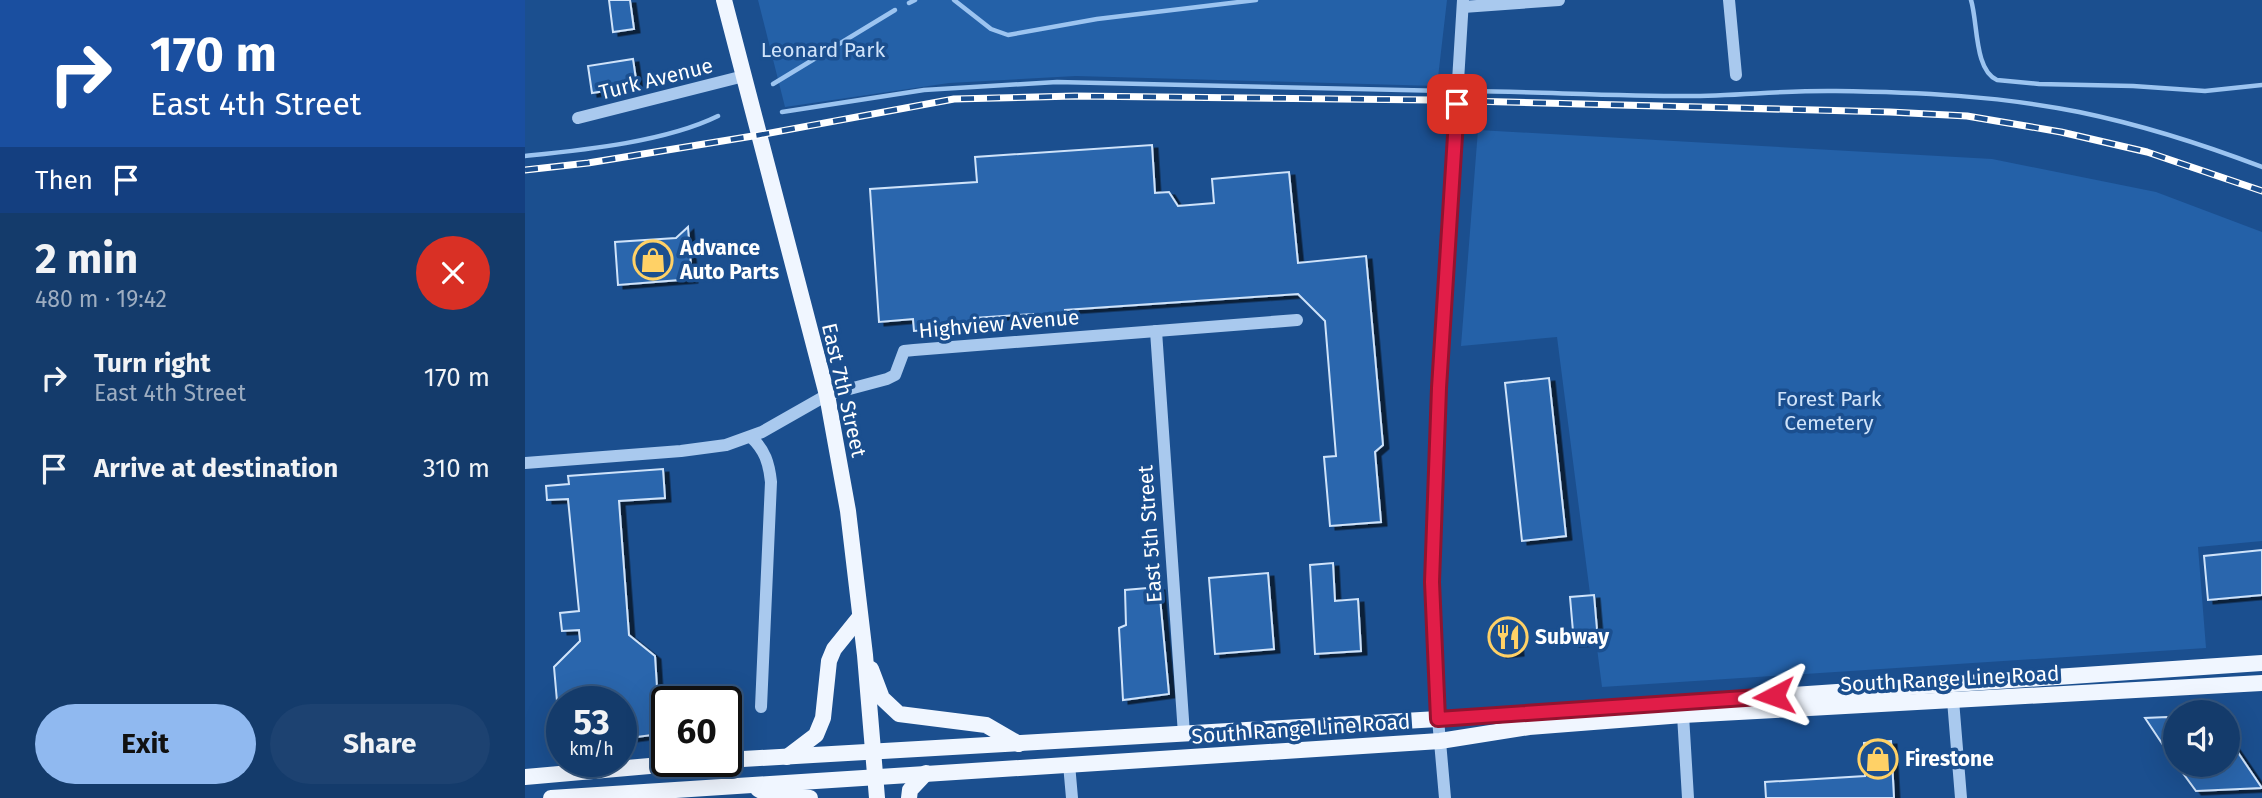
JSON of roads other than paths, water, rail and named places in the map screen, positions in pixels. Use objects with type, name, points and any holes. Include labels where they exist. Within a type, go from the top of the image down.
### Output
[{"type":"main road","name":"East 7th Street","points":[[725,0],[827,395],[848,511],[865,655],[877,798]]},
{"type":"main road","points":[[787,757],[817,735],[823,718],[829,661],[834,649],[859,618]]},
{"type":"main road","points":[[865,655],[882,698],[899,714],[986,724],[1019,744]]},
{"type":"main road","name":"South Range Line Road","points":[[742,759],[1438,719],[2262,663]]},
{"type":"main road","name":"South Range Line Road","points":[[551,798],[1440,741],[1529,727],[1683,715],[2262,683]]},
{"type":"main road","points":[[525,777],[651,766]]},
{"type":"main road","points":[[909,798],[910,790],[926,773]]},
{"type":"main road","points":[[749,784],[765,793],[810,798]]},
{"type":"street","points":[[1445,798],[1438,719],[1432,570],[1439,388],[1463,4],[1559,0]]},
{"type":"street","points":[[1729,0],[1736,75]]},
{"type":"street","name":"Turk Avenue","points":[[578,118],[744,76]]},
{"type":"street","name":"Highview Avenue","points":[[525,463],[726,445],[751,436],[827,395],[895,375],[904,351],[1297,320]]},
{"type":"street","name":"East 5th Street","points":[[1156,331],[1184,734]]},
{"type":"street","points":[[751,436],[761,446],[769,463],[771,482],[761,707]]},
{"type":"street","points":[[1953,700],[1961,798]]},
{"type":"street","points":[[1683,715],[1688,798]]},
{"type":"street","points":[[1069,764],[1072,798]]},
{"type":"waterway","points":[[909,3],[915,0]]},
{"type":"waterway","points":[[954,0],[991,29],[1008,35],[1097,19],[1256,0]]},
{"type":"waterway","points":[[1971,0],[1984,66],[1997,80],[2205,91],[2262,85]]},
{"type":"waterway","points":[[773,84],[895,10]]},
{"type":"waterway","points":[[782,112],[924,90],[1057,82],[1446,91]]},
{"type":"waterway","points":[[1470,91],[1687,96],[1836,91],[1989,99],[2079,112],[2126,123],[2262,167]]},
{"type":"waterway","points":[[525,156],[598,148],[649,138],[697,125],[718,116]]},
{"type":"railway","points":[[525,170],[588,163],[759,135],[954,99],[1075,96],[1431,100],[1967,116],[2061,132],[2147,152],[2262,191]]},
{"type":"place","name":"Advance Auto Parts","points":[[653,260]]},
{"type":"place","name":"Subway","points":[[1508,637]]},
{"type":"place","name":"Firestone","points":[[1878,759]]},
{"type":"park label","name":"Leonard Park","points":[[823,50]]},
{"type":"park label","name":"Forest Park Cemetery","points":[[1829,411]]}]
